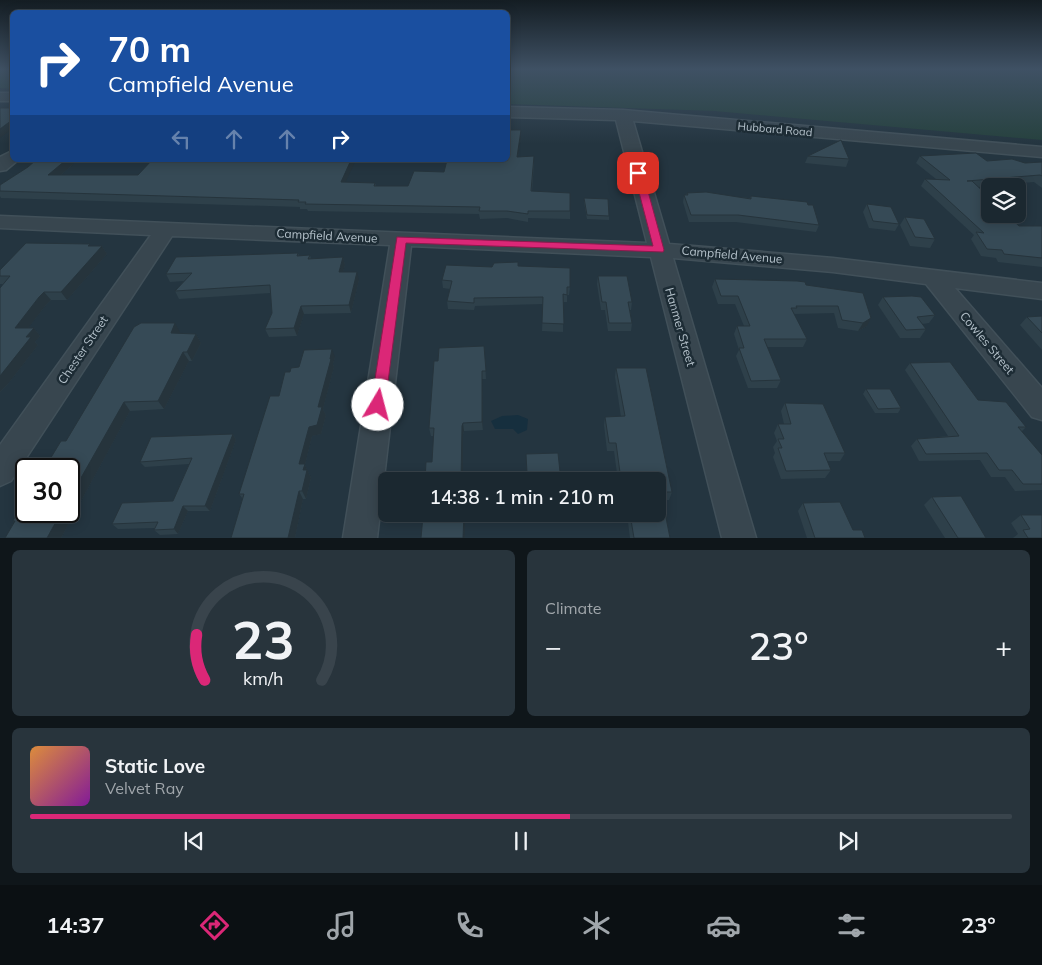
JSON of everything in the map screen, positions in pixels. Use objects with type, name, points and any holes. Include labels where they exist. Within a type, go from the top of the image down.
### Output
[{"type":"street","name":"Hubbard Road","points":[[510,112],[623,115],[1042,152]]},
{"type":"street","name":"Hanmer Street","points":[[623,115],[738,538]]},
{"type":"street","points":[[0,166],[10,158]]},
{"type":"street","name":"Campfield Avenue","points":[[0,222],[659,250],[804,262],[1042,291]]},
{"type":"street","name":"Chester Street","points":[[0,471],[166,229]]},
{"type":"street","points":[[360,538],[401,240]]},
{"type":"street","name":"Cowles Street","points":[[933,277],[1042,408]]},
{"type":"green space","points":[[510,94],[1042,94],[1042,140],[714,111],[510,104]]},
{"type":"water","points":[[518,415],[528,419],[527,430],[518,434],[513,429],[495,429],[491,421],[502,416]]},
{"type":"building","points":[[0,108],[10,108],[10,122],[0,129]]},
{"type":"building","points":[[510,130],[521,130],[517,157],[534,156],[531,191],[570,193],[570,211],[528,211],[528,214],[507,211],[479,211],[480,207],[305,204],[306,202],[298,202],[299,200],[0,191],[0,185],[34,162],[64,162],[48,175],[138,175],[150,162],[350,162],[341,182],[375,183],[374,186],[408,186],[414,171],[444,172],[446,162],[510,162]]},
{"type":"building","points":[[841,140],[849,159],[808,156]]},
{"type":"building","points":[[976,153],[987,161],[1012,159],[1025,163],[1042,162],[1042,176],[981,178],[981,180],[967,181],[972,181],[981,190],[981,223],[1016,223],[1019,226],[1042,226],[1042,258],[1004,254],[1002,250],[987,249],[976,232],[984,233],[925,179],[950,180],[920,156]]},
{"type":"building","points":[[706,192],[751,199],[751,196],[807,202],[808,205],[813,205],[819,225],[738,215],[691,215],[684,195],[688,195],[687,193]]},
{"type":"building","points":[[584,198],[608,199],[609,216],[587,215]]},
{"type":"building","points":[[867,204],[891,207],[899,224],[873,221]]},
{"type":"building","points":[[905,217],[924,219],[935,239],[915,237]]},
{"type":"building","points":[[26,243],[90,244],[88,246],[102,246],[61,292],[44,292],[39,297],[15,328],[34,328],[26,337],[31,337],[0,376],[0,288],[10,276],[0,276],[0,270]]},
{"type":"building","points":[[298,253],[297,256],[310,255],[308,259],[343,257],[339,272],[357,272],[349,305],[301,306],[294,328],[265,329],[272,313],[270,285],[175,291],[192,273],[166,274],[176,257]]},
{"type":"building","points":[[518,262],[518,266],[570,268],[570,287],[567,287],[567,295],[563,294],[564,324],[542,323],[543,297],[474,298],[474,303],[447,301],[452,281],[442,280],[446,265],[492,267],[494,263]]},
{"type":"building","points":[[598,276],[627,276],[632,302],[628,302],[632,323],[609,323],[606,302],[602,302]]},
{"type":"building","points":[[715,279],[797,281],[805,282],[806,285],[863,293],[871,318],[863,323],[842,320],[838,306],[796,306],[797,308],[791,308],[807,339],[764,339],[781,380],[751,381],[739,348],[744,348],[737,326],[750,326],[738,296],[721,296]]},
{"type":"building","points":[[883,297],[921,297],[935,315],[917,317],[926,329],[906,330]]},
{"type":"building","points":[[1042,316],[1042,333],[1027,317]]},
{"type":"building","points":[[141,323],[175,323],[171,333],[196,334],[187,352],[183,352],[158,401],[124,402],[80,480],[80,458],[51,458],[61,441],[66,441],[134,327]]},
{"type":"building","points":[[484,346],[486,371],[482,371],[482,422],[463,423],[461,472],[425,472],[426,462],[432,462],[434,428],[429,428],[434,361],[438,361],[439,348]]},
{"type":"building","points":[[332,349],[318,407],[322,407],[317,425],[309,427],[299,464],[305,464],[303,470],[307,470],[302,491],[299,491],[288,538],[231,538],[244,494],[239,494],[270,396],[279,396],[285,372],[290,372],[291,368],[299,367],[304,350]]},
{"type":"building","points":[[950,362],[978,400],[1006,402],[1026,427],[1018,427],[1042,455],[1042,484],[1023,484],[1012,470],[999,470],[987,453],[926,454],[917,439],[959,436],[910,363]]},
{"type":"building","points":[[616,368],[646,368],[672,492],[666,492],[666,472],[620,472],[616,443],[609,443],[605,417],[625,416]]},
{"type":"building","points":[[866,389],[890,389],[901,408],[878,409]]},
{"type":"building","points":[[785,403],[823,404],[845,453],[824,453],[831,470],[786,471],[778,448],[782,448],[778,439],[784,439],[778,424],[791,424]]},
{"type":"building","points":[[233,434],[205,506],[183,506],[174,529],[154,530],[158,522],[112,524],[122,503],[173,501],[192,458],[140,462],[151,437]]},
{"type":"building","points":[[558,453],[560,472],[527,472],[526,454]]},
{"type":"building","points":[[961,496],[986,538],[958,538],[932,497]]},
{"type":"building","points":[[840,502],[853,530],[862,530],[865,538],[815,538],[803,503]]},
{"type":"building","points":[[1021,515],[1042,515],[1042,538],[1028,538],[1023,530],[1030,529]]},
{"type":"building","points":[[666,518],[670,538],[634,538],[631,522],[666,522]]},
{"type":"building","points":[[15,521],[15,523],[55,523],[47,538],[5,538]]},
{"type":"building","points":[[422,522],[464,522],[463,538],[421,538]]},
{"type":"route","points":[[378,405],[401,240],[659,250],[638,173]]}]
